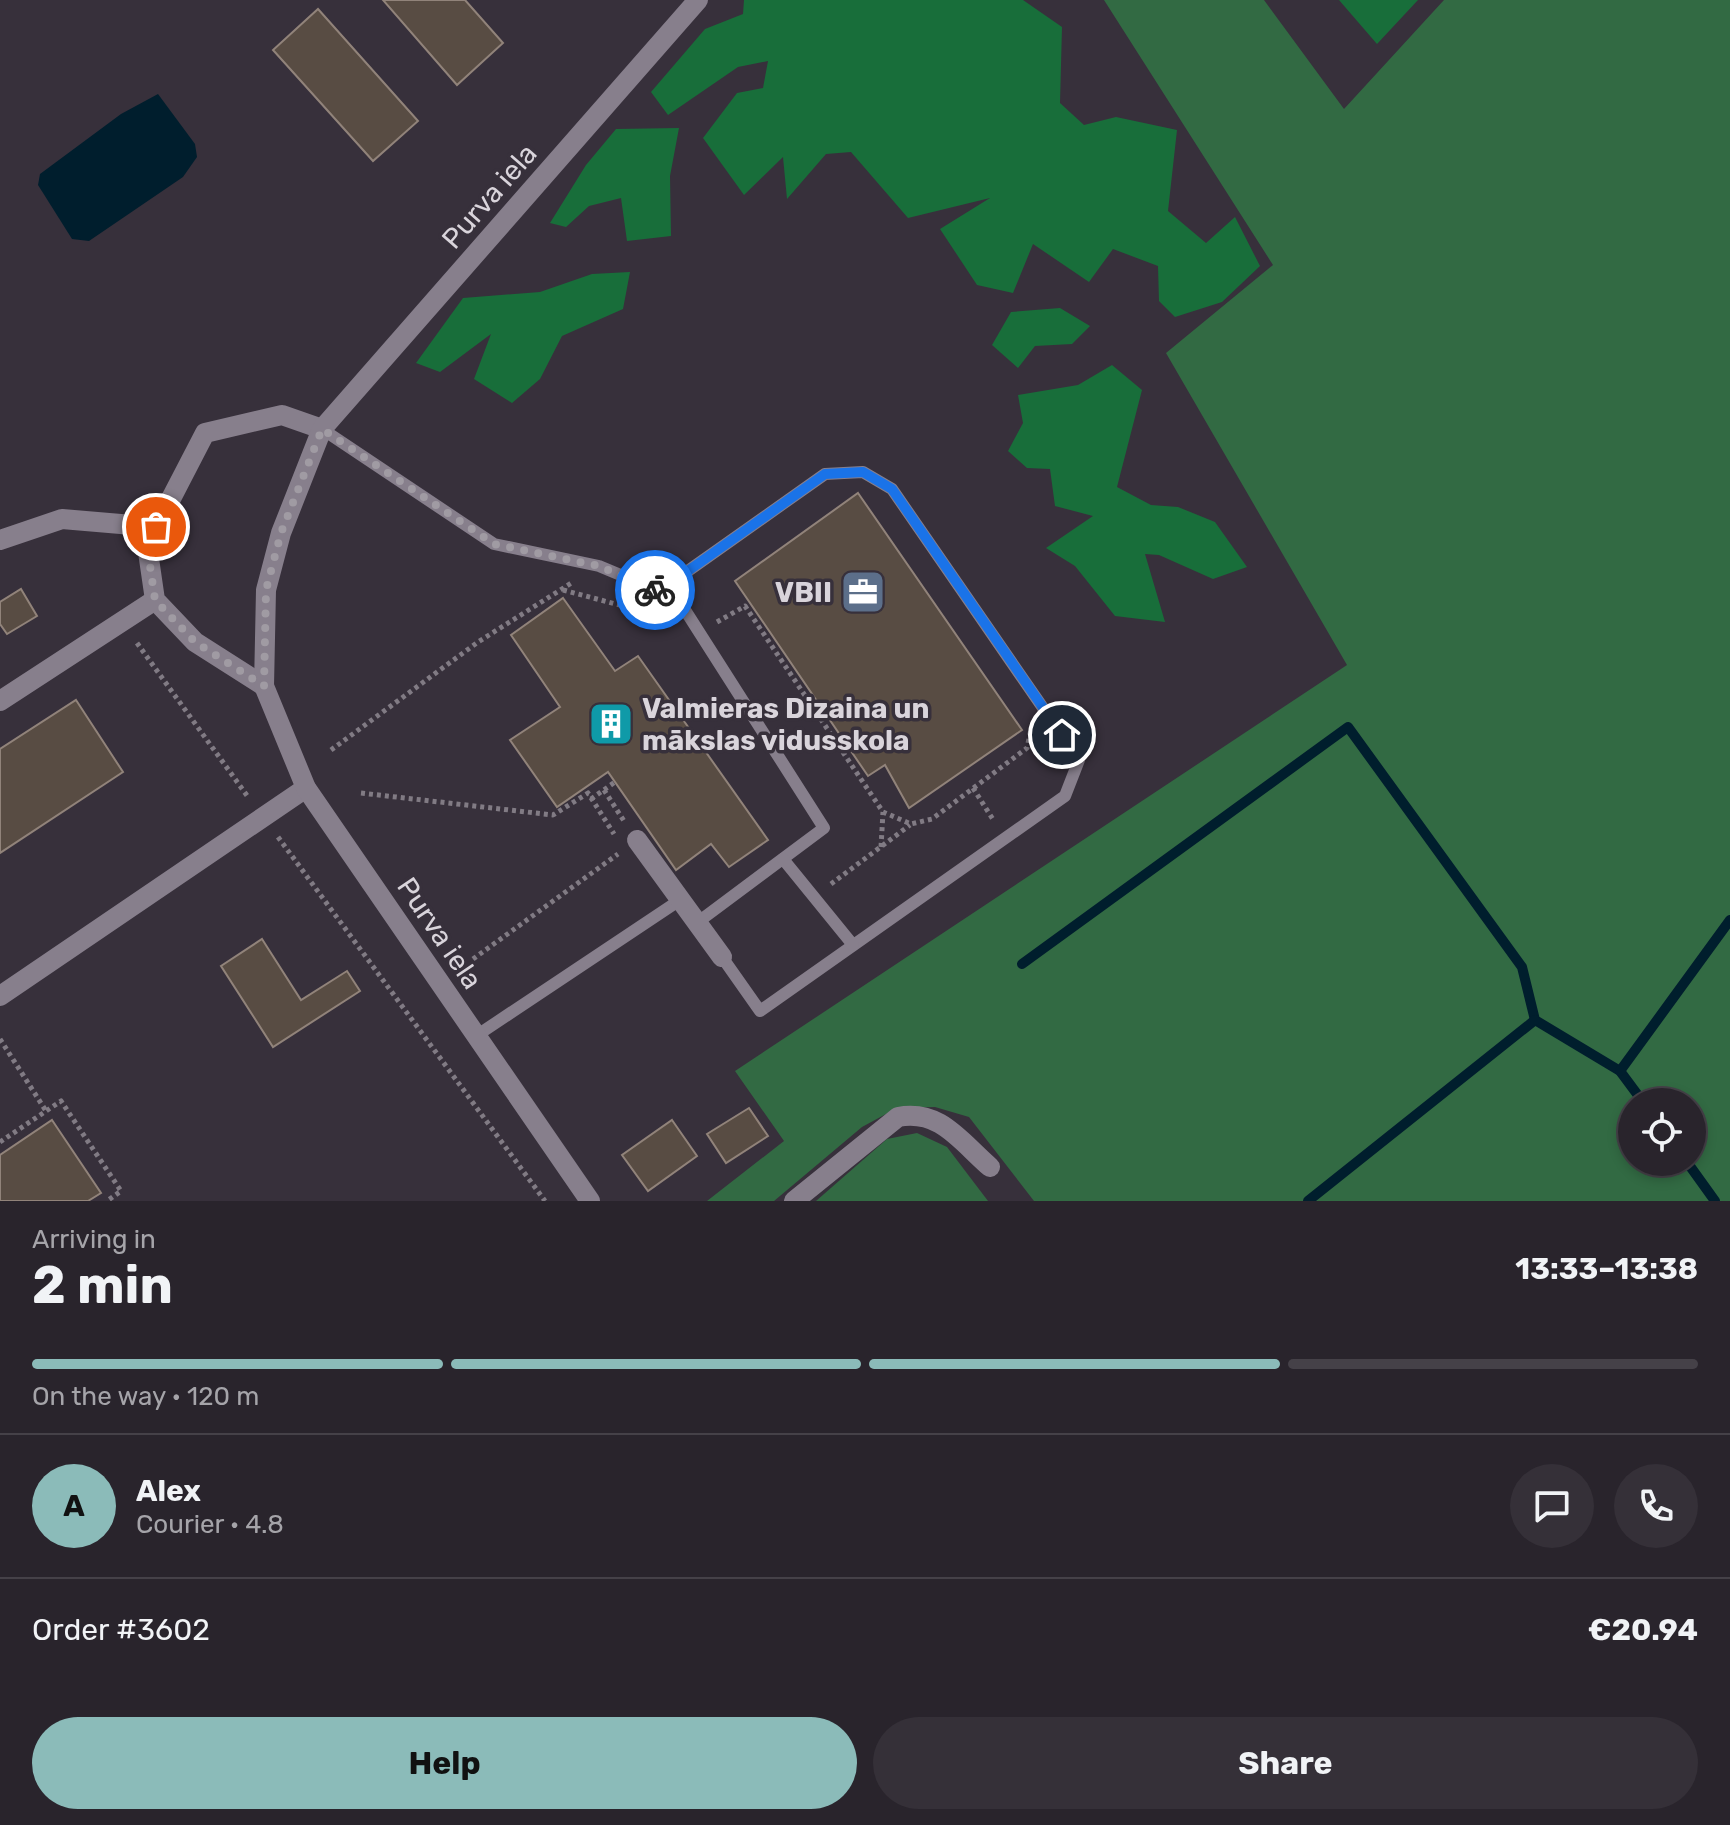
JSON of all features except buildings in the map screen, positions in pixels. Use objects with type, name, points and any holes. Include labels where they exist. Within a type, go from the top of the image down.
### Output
[{"type":"street","name":"Purva iela","points":[[590,1201],[306,788],[264,686],[266,590],[281,533],[322,429],[698,0]]},
{"type":"street","points":[[264,686],[195,642],[155,600],[147,545],[205,433],[282,415],[322,429]]},
{"type":"street","points":[[0,540],[62,519],[156,527]]},
{"type":"street","points":[[0,701],[155,600]]},
{"type":"street","points":[[0,996],[306,788]]},
{"type":"street","points":[[630,844],[698,922],[722,957]]},
{"type":"street","points":[[794,1201],[898,1117],[914,1114],[934,1118],[990,1167]]},
{"type":"lane","points":[[322,429],[494,544],[599,566],[678,599],[824,828],[698,922]]},
{"type":"lane","points":[[665,594],[685,573],[825,474],[863,472],[892,489],[1079,760],[1065,796],[760,1011],[722,957]]},
{"type":"lane","points":[[783,859],[853,945]]},
{"type":"lane","points":[[476,1036],[680,900]]},
{"type":"path","points":[[331,750],[478,642],[599,566]]},
{"type":"path","points":[[562,590],[650,613]]},
{"type":"path","points":[[699,633],[745,606],[883,812],[911,824]]},
{"type":"path","points":[[134,640],[244,792]]},
{"type":"path","points":[[814,897],[911,824],[932,819],[1027,748],[1032,728],[1028,715]]},
{"type":"path","points":[[591,799],[615,782]]},
{"type":"path","points":[[973,788],[1005,838]]},
{"type":"path","points":[[604,790],[630,844]]},
{"type":"path","points":[[361,793],[553,815],[588,793],[630,844]]},
{"type":"path","points":[[881,847],[883,812]]},
{"type":"path","points":[[273,832],[545,1201]]},
{"type":"path","points":[[473,959],[630,844]]},
{"type":"path","points":[[0,1039],[46,1111]]},
{"type":"path","points":[[0,1142],[61,1101],[121,1191],[107,1201]]},
{"type":"green space","points":[[744,0],[1023,0],[1062,27],[1060,103],[1084,125],[1116,117],[1177,130],[1168,211],[1206,243],[1235,217],[1260,266],[1222,302],[1175,317],[1159,301],[1158,266],[1113,249],[1089,282],[1033,244],[1013,293],[977,285],[940,229],[990,198],[908,218],[851,152],[826,154],[787,199],[783,157],[744,195],[703,138],[737,93],[763,88],[768,61],[738,67],[668,115],[651,92],[705,29],[743,14]]},
{"type":"green space","points":[[1104,0],[1264,0],[1344,109],[1444,0],[1730,0],[1730,1201],[1034,1201],[969,1117],[935,1107],[897,1108],[862,1127],[774,1201],[707,1201],[784,1141],[735,1071],[1347,665],[1166,353],[1273,265]]},
{"type":"green space","points":[[1339,0],[1418,0],[1377,44]]},
{"type":"green space","points":[[679,128],[670,176],[671,236],[627,241],[621,198],[589,206],[566,227],[550,223],[586,165],[616,129]]},
{"type":"green space","points":[[630,272],[623,309],[562,336],[540,379],[512,403],[474,379],[491,334],[440,372],[416,363],[463,298],[540,292],[592,274]]},
{"type":"green space","points":[[1060,308],[1090,326],[1072,344],[1035,346],[1018,368],[992,345],[1011,312]]},
{"type":"green space","points":[[1112,365],[1142,390],[1117,487],[1151,505],[1178,507],[1215,522],[1247,567],[1213,579],[1159,555],[1145,554],[1165,622],[1115,616],[1075,566],[1046,548],[1093,516],[1055,506],[1050,469],[1027,468],[1008,451],[1023,423],[1018,395],[1078,385]]},
{"type":"green space","points":[[917,1133],[947,1147],[988,1201],[816,1201],[887,1139]]},
{"type":"water","points":[[158,94],[195,144],[197,157],[183,177],[89,241],[72,239],[38,185],[40,174],[121,114]]},
{"type":"waterway","points":[[1022,964],[1348,727],[1522,967],[1535,1020],[1620,1071],[1633,1088]]},
{"type":"waterway","points":[[1620,1071],[1730,920]]},
{"type":"waterway","points":[[1308,1201],[1535,1020]]},
{"type":"waterway","points":[[1697,1176],[1715,1201]]},
{"type":"way so far","points":[[156,527],[147,545],[155,600],[195,642],[264,686],[266,590],[281,533],[322,429],[494,544],[599,566],[655,590]]},
{"type":"place","name":"VBII","points":[[863,592]]},
{"type":"place","name":"Valmieras Dizaina un mākslas vidusskola","points":[[611,724]]},
{"type":"route","points":[[655,590],[665,594],[685,573],[825,474],[863,472],[892,489],[1062,735]]}]
